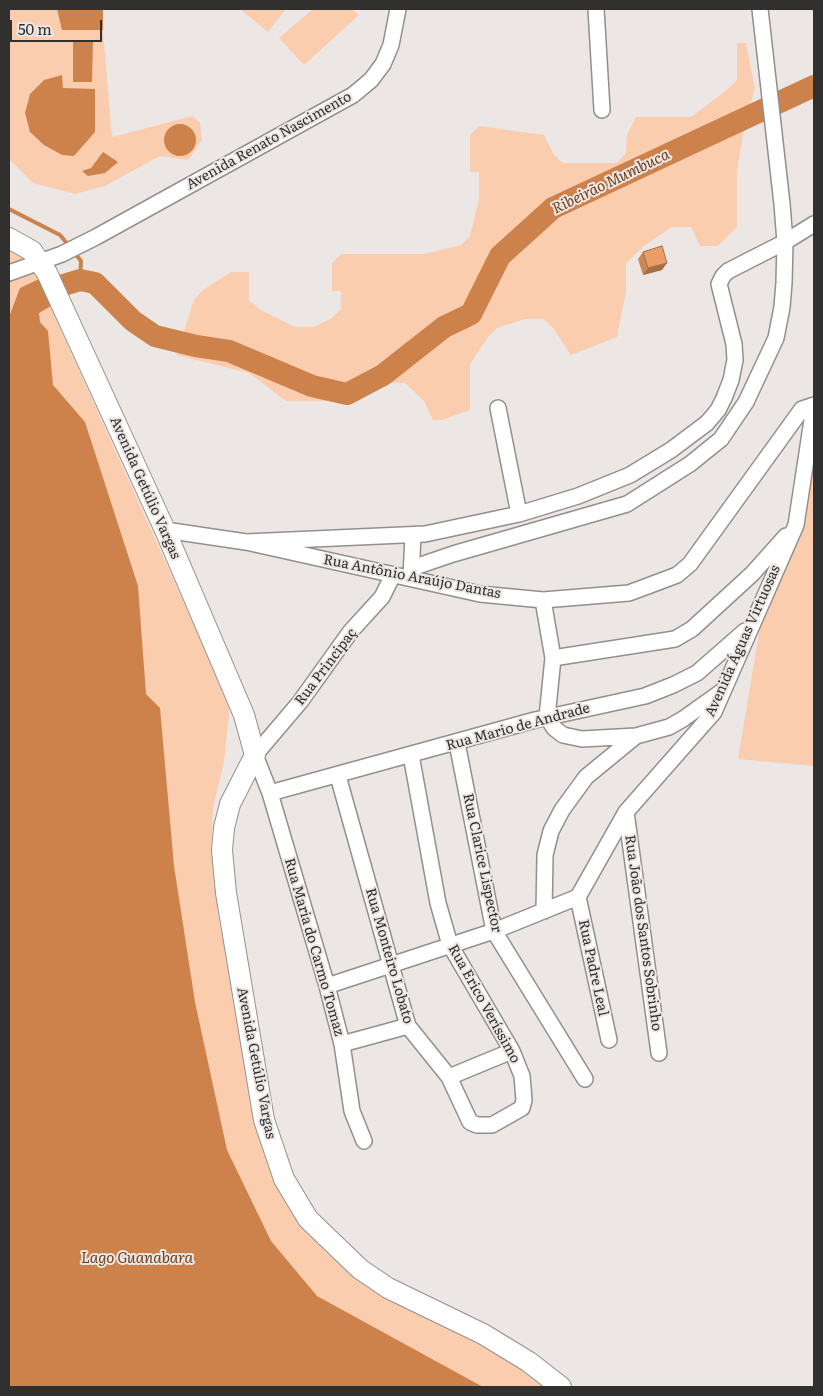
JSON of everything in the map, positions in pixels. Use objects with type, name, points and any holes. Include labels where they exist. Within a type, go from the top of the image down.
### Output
[{"type":"main road","points":[[9,238],[32,251],[44,268]]},
{"type":"main road","name":"Avenida Getúlio Vargas","points":[[44,268],[165,530],[244,715],[254,755],[230,804]]},
{"type":"main road","name":"Avenida Getúlio Vargas","points":[[244,715],[240,761],[224,828],[222,850],[226,893],[264,1120],[284,1179],[308,1219],[360,1269],[388,1288],[482,1334],[529,1362],[562,1387]]},
{"type":"street","name":"Avenida Renato Nascimento","points":[[9,273],[44,268],[62,254],[352,95],[371,80],[384,64],[391,45],[398,9]]},
{"type":"street","points":[[596,9],[602,110]]},
{"type":"street","points":[[413,535],[411,573],[453,554],[627,504],[690,464],[721,438],[746,402],[776,338],[782,307],[785,242],[760,9]]},
{"type":"street","points":[[246,542],[413,535],[519,514],[578,496],[630,475],[671,450],[707,423],[718,410],[724,398],[731,380],[735,360],[734,344],[719,284],[721,280],[728,271],[813,226]]},
{"type":"street","name":"Rua Antônio Araújo Dantas","points":[[165,530],[246,542],[393,575],[411,573],[480,594],[543,600],[629,593],[677,575],[690,564],[802,409],[814,406]]},
{"type":"street","name":"Avenida Águas Virtuosas","points":[[578,897],[626,812],[707,722],[723,691],[796,525],[814,406]]},
{"type":"street","points":[[498,408],[519,514]]},
{"type":"street","points":[[553,658],[659,642],[684,634],[692,629],[752,574],[796,525]]},
{"type":"street","name":"Rua Principaç","points":[[254,755],[300,702],[351,631],[382,597],[393,575]]},
{"type":"street","points":[[543,600],[553,658],[547,717],[557,731],[572,738],[636,736],[669,726],[683,719],[723,691]]},
{"type":"street","name":"Rua Mario de Andrade","points":[[270,794],[547,717],[645,696],[673,685],[713,662],[750,627]]},
{"type":"street","points":[[544,911],[545,855],[551,831],[562,810],[586,777],[636,736]]},
{"type":"street","name":"Rua Clarice Lispector","points":[[457,743],[494,931],[585,1079]]},
{"type":"street","name":"Rua Maria do Carmo Tomaz","points":[[254,755],[270,794],[327,986],[342,1044],[352,1111],[364,1141]]},
{"type":"street","name":"Rua Erico Veríssimo","points":[[411,755],[438,903],[450,946],[512,1051],[522,1076],[524,1100],[522,1108],[492,1125],[477,1125],[470,1122]]},
{"type":"street","name":"Rua Monteiro Lobato","points":[[338,776],[408,1026],[449,1076],[470,1122]]},
{"type":"street","name":"Rua João dos Santos Sobrinho","points":[[626,812],[659,1053]]},
{"type":"street","points":[[327,986],[494,931],[578,897]]},
{"type":"street","name":"Rua Padre Leal","points":[[578,897],[609,1040]]},
{"type":"street","points":[[342,1044],[408,1026]]},
{"type":"street","points":[[449,1076],[512,1051]]},
{"type":"shaded area","points":[[9,9],[57,9],[63,30],[103,30],[112,137],[193,116],[200,123],[202,140],[188,160],[160,156],[105,186],[75,194],[33,183],[9,159]]},
{"type":"shaded area","points":[[240,9],[286,9],[268,32]]},
{"type":"shaded area","points":[[313,9],[352,9],[359,15],[304,65],[279,38]]},
{"type":"shaded area","points":[[737,43],[746,43],[755,89],[746,117],[737,172],[737,227],[718,246],[700,246],[691,227],[672,227],[645,245],[626,264],[626,291],[617,337],[571,355],[553,328],[543,319],[525,319],[497,328],[488,337],[470,364],[470,410],[442,420],[433,420],[424,401],[405,383],[378,383],[359,401],[286,401],[249,373],[176,355],[194,300],[203,290],[231,272],[249,272],[249,300],[259,309],[295,327],[314,327],[332,318],[341,309],[341,291],[332,291],[332,263],[341,254],[424,254],[461,245],[470,236],[479,199],[479,172],[470,172],[470,135],[479,126],[544,135],[553,153],[562,163],[617,163],[626,153],[627,135],[636,117],[691,117],[737,80]]},
{"type":"shaded area","name":"Lago Guanabara","points":[[9,245],[41,262],[63,308],[54,315],[230,705],[224,762],[213,808],[211,849],[219,922],[264,1120],[275,1153],[333,1244],[561,1387],[9,1387]]},
{"type":"shaded area","points":[[814,423],[814,766],[738,759],[762,615],[800,532]]},
{"type":"water","points":[[57,9],[103,9],[103,30],[62,30]]},
{"type":"water","points":[[73,40],[93,40],[92,82],[73,82]]},
{"type":"water","points":[[62,75],[63,88],[95,89],[95,132],[74,156],[62,155],[44,145],[30,132],[25,113],[30,94],[44,80]]},
{"type":"water","points":[[180,124],[186,125],[191,129],[195,134],[195,146],[191,151],[186,155],[180,156],[174,155],[169,151],[165,146],[164,140],[165,134],[169,129],[174,125]]},
{"type":"water","points":[[103,152],[118,162],[105,173],[88,176],[82,171],[91,168]]},
{"type":"water","name":"Lago Guanabara","points":[[39,279],[51,306],[39,313],[40,322],[48,331],[53,385],[85,422],[138,586],[146,694],[160,708],[174,866],[195,1002],[227,1150],[271,1241],[317,1296],[483,1387],[9,1387],[9,317],[20,288]]},
{"type":"building","points":[[662,246],[667,263],[648,268],[643,252]]},
{"type":"waterway","name":"Ribeirão Mumbuca","points":[[44,291],[80,280],[95,283],[133,321],[155,336],[196,346],[229,351],[312,386],[347,394],[383,375],[444,327],[471,314],[500,256],[553,208],[814,86]]},
{"type":"waterway","name":"Ribeirão Mumbuca","points":[[9,209],[60,235],[70,247]]},
{"type":"waterway","name":"Ribeirão Mumbuca","points":[[74,252],[81,261],[80,280]]}]
